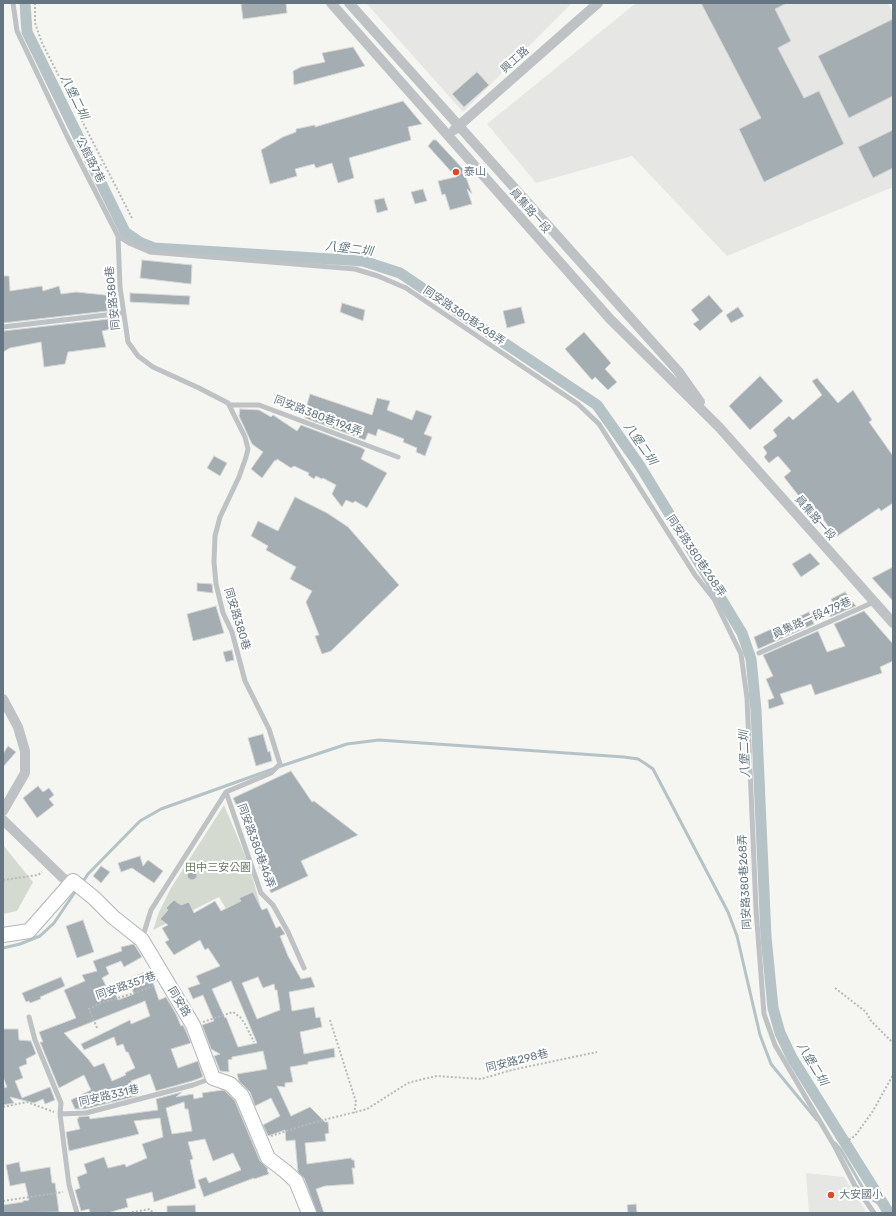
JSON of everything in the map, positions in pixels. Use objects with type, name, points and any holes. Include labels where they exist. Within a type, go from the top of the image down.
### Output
[{"type":"street","name":"員集路一段","points":[[331,3],[610,319],[719,427],[893,623]]},
{"type":"street","name":"員集路一段","points":[[350,3],[678,371],[719,427]]},
{"type":"street","name":"興工路","points":[[448,135],[598,3]]},
{"type":"street","points":[[3,700],[18,727],[25,751],[25,773],[3,811]]},
{"type":"street","name":"同安路","points":[[3,820],[64,878],[73,881],[94,898],[113,917],[142,940],[193,1025],[213,1078]]},
{"type":"street","points":[[3,935],[29,931],[73,881]]},
{"type":"street","points":[[213,1078],[230,1084],[242,1096],[268,1158],[296,1181],[309,1213]]},
{"type":"lane","name":"公館路7巷","points":[[13,3],[17,32],[67,136],[118,236]]},
{"type":"lane","name":"同安路380巷","points":[[118,236],[120,287],[128,342],[138,356],[153,367],[228,403],[245,438],[248,449],[239,477],[220,517],[215,536],[214,562],[216,584],[223,613],[232,632],[245,681],[268,729],[280,764],[271,773],[226,792]]},
{"type":"lane","name":"同安路380巷268弄","points":[[118,236],[129,244],[150,252],[355,269],[378,276],[406,288],[578,404],[599,424],[695,575],[714,600],[741,654],[747,698],[756,908],[764,1014],[775,1045],[835,1147],[854,1184],[874,1213]]},
{"type":"lane","points":[[3,327],[123,313]]},
{"type":"lane","name":"同安路380巷194弄","points":[[229,405],[259,405],[398,458]]},
{"type":"lane","name":"員集路一段479巷","points":[[759,653],[874,602]]},
{"type":"lane","points":[[142,940],[151,910],[226,792]]},
{"type":"lane","name":"同安路380巷46弄","points":[[226,792],[261,893],[274,905],[304,968]]},
{"type":"lane","points":[[29,1017],[35,1040],[61,1103],[60,1114],[70,1190],[77,1213]]},
{"type":"lane","name":"同安路331巷","points":[[60,1114],[86,1113],[193,1085],[213,1078]]},
{"type":"path","points":[[35,3],[36,23],[42,43],[132,218]]},
{"type":"path","points":[[85,171],[104,164]]},
{"type":"path","points":[[3,880],[38,875],[51,866]]},
{"type":"path","name":"同安路357巷","points":[[97,1028],[89,1009],[101,1003],[138,992],[166,981]]},
{"type":"path","points":[[835,988],[866,1012],[871,1021],[893,1043]]},
{"type":"path","points":[[193,1025],[233,1012],[240,1017],[245,1024],[254,1042]]},
{"type":"path","points":[[330,1020],[356,1102],[354,1113]]},
{"type":"path","name":"同安路298巷","points":[[260,1140],[312,1123],[367,1109],[408,1083],[423,1079],[437,1076],[481,1078],[597,1052]]},
{"type":"path","points":[[835,1147],[855,1136],[873,1111],[893,1075]]},
{"type":"path","points":[[3,1107],[27,1102],[60,1114]]},
{"type":"path","points":[[3,1201],[70,1190]]},
{"type":"path","points":[[128,1213],[150,1209],[153,1213]]},
{"type":"shaded area","points":[[366,3],[572,3],[463,112]]},
{"type":"shaded area","points":[[636,3],[888,3],[893,13],[893,187],[727,256],[632,156],[536,183],[487,124]]},
{"type":"shaded area","name":"大安國小","points":[[806,1173],[844,1177],[867,1213],[809,1213]]},
{"type":"green space","name":"田中三安公園","points":[[224,805],[248,862],[260,904],[232,919],[219,897],[153,930],[159,912],[171,888]]},
{"type":"green space","points":[[3,845],[33,882],[17,911],[3,914]]},
{"type":"building","points":[[286,3],[287,13],[243,19],[241,4]]},
{"type":"building","points":[[701,3],[787,3],[775,9],[791,41],[778,48],[804,98],[819,91],[844,144],[764,182],[739,129],[761,118]]},
{"type":"building","points":[[893,19],[893,96],[849,118],[818,56]]},
{"type":"building","points":[[353,47],[365,66],[294,85],[293,71],[301,67],[325,62],[322,53]]},
{"type":"building","points":[[477,72],[489,85],[464,107],[452,94]]},
{"type":"building","points":[[403,101],[422,124],[408,127],[411,140],[349,158],[354,178],[338,183],[332,163],[316,168],[314,164],[295,169],[297,176],[270,184],[261,150],[283,137],[296,132],[296,129],[315,125],[315,127]]},
{"type":"building","points":[[893,130],[893,168],[873,178],[858,147]]},
{"type":"building","points":[[433,140],[436,140],[463,169],[472,194],[467,189],[472,204],[450,210],[445,194],[442,195],[438,181],[456,177],[428,146]]},
{"type":"building","points":[[423,189],[427,201],[415,204],[411,192]]},
{"type":"building","points":[[384,198],[388,210],[377,213],[374,200]]},
{"type":"building","points":[[142,260],[192,265],[191,284],[140,278]]},
{"type":"building","points":[[3,276],[9,276],[10,291],[42,286],[43,291],[59,286],[61,294],[76,292],[105,295],[111,299],[116,310],[3,323]]},
{"type":"building","points":[[130,293],[190,296],[189,305],[130,302]]},
{"type":"building","points":[[709,295],[723,311],[700,331],[693,324],[699,320],[691,310]]},
{"type":"building","points":[[342,303],[365,310],[363,321],[340,312]]},
{"type":"building","points":[[521,307],[525,323],[507,328],[503,311]]},
{"type":"building","points":[[738,307],[744,316],[731,323],[726,315]]},
{"type":"building","points":[[118,318],[120,327],[102,331],[106,347],[68,352],[65,364],[44,367],[41,342],[10,348],[3,352],[3,331]]},
{"type":"building","points":[[584,332],[611,363],[605,369],[617,382],[608,390],[595,377],[592,380],[565,349]]},
{"type":"building","points":[[760,376],[783,401],[750,430],[729,406]]},
{"type":"building","points":[[817,378],[838,403],[853,390],[872,420],[869,422],[893,456],[893,503],[881,511],[879,508],[836,537],[810,501],[805,504],[784,477],[791,471],[778,456],[769,463],[764,457],[767,453],[763,447],[777,436],[773,430],[789,416],[793,420],[822,395],[812,381]]},
{"type":"building","points":[[310,394],[372,415],[377,398],[390,401],[387,410],[412,420],[416,410],[432,416],[424,434],[432,437],[425,456],[416,452],[417,448],[403,442],[404,439],[378,429],[376,436],[368,433],[365,440],[305,418],[306,417],[304,416]]},
{"type":"building","points":[[240,409],[259,410],[271,417],[273,415],[297,431],[301,425],[365,450],[361,459],[387,473],[367,508],[355,501],[353,503],[346,500],[342,507],[332,494],[336,485],[316,476],[314,479],[308,475],[309,473],[294,466],[291,468],[277,459],[262,478],[251,469],[263,452],[252,444],[239,416]]},
{"type":"building","points":[[214,456],[227,463],[220,476],[207,468]]},
{"type":"building","points":[[295,497],[327,513],[348,527],[399,585],[331,651],[322,654],[315,636],[319,635],[306,602],[312,591],[290,579],[296,567],[266,550],[268,546],[251,536],[258,521],[278,531]]},
{"type":"building","points":[[810,553],[820,564],[801,577],[792,564]]},
{"type":"building","points":[[893,567],[893,601],[872,578]]},
{"type":"building","points":[[197,583],[212,584],[213,593],[197,591]]},
{"type":"building","points":[[845,592],[856,606],[830,617],[827,611],[835,607],[831,599]]},
{"type":"building","points":[[216,606],[224,633],[193,641],[187,614]]},
{"type":"building","points":[[864,611],[893,644],[893,661],[880,667],[882,673],[815,695],[811,684],[780,694],[784,704],[769,709],[768,700],[774,698],[766,679],[773,676],[763,655],[818,631],[827,652],[845,646],[834,624]]},
{"type":"building","points":[[809,612],[814,624],[758,649],[754,637]]},
{"type":"building","points":[[232,650],[234,660],[226,662],[223,652]]},
{"type":"building","points":[[263,734],[268,752],[270,751],[272,761],[256,766],[248,738]]},
{"type":"building","points":[[8,746],[16,752],[3,767],[3,754]]},
{"type":"building","points":[[291,771],[312,802],[314,801],[358,835],[301,861],[308,876],[271,893],[257,862],[262,860],[233,798]]},
{"type":"building","points":[[38,786],[43,792],[49,788],[54,795],[49,799],[54,805],[37,818],[23,798]]},
{"type":"building","points":[[140,856],[143,866],[148,860],[163,871],[154,883],[132,868],[121,872],[118,863]]},
{"type":"building","points":[[101,866],[110,872],[101,883],[93,876]]},
{"type":"building","points":[[190,870],[194,870],[196,871],[196,879],[190,880],[187,877],[187,873]]},
{"type":"building","points":[[253,892],[262,910],[267,908],[276,928],[280,926],[285,934],[280,936],[288,956],[301,979],[311,977],[315,987],[289,992],[292,1011],[314,1007],[316,1018],[320,1017],[322,1027],[300,1032],[304,1054],[334,1048],[335,1057],[290,1067],[293,1082],[285,1083],[285,1087],[277,1086],[291,1116],[310,1107],[325,1122],[328,1122],[329,1133],[325,1134],[326,1141],[305,1143],[307,1164],[351,1158],[354,1160],[355,1168],[352,1168],[354,1184],[325,1186],[316,1189],[324,1213],[317,1213],[304,1178],[298,1172],[295,1140],[286,1141],[285,1130],[268,1136],[263,1125],[280,1116],[271,1098],[255,1106],[250,1092],[239,1081],[237,1074],[267,1069],[263,1051],[232,1057],[232,1059],[228,1060],[229,1072],[220,1071],[214,1056],[220,1054],[211,1049],[202,1025],[214,1021],[203,995],[193,999],[188,988],[200,984],[196,976],[220,966],[208,948],[205,950],[200,940],[174,955],[165,942],[169,940],[162,928],[168,925],[160,919],[168,910],[166,908],[174,900],[181,905],[189,902],[194,913],[215,901],[221,911],[241,901],[239,898]],"holes":[[[258,977],[263,988],[274,984],[275,990],[277,990],[280,1010],[257,1019],[242,983]],[[231,981],[257,1043],[238,1047],[226,1017],[225,1018],[212,989]]]},
{"type":"building","points":[[83,920],[94,952],[77,958],[66,926]]},
{"type":"building","points":[[134,944],[142,957],[124,967],[121,961],[106,967],[109,974],[102,978],[107,988],[112,985],[118,1000],[134,994],[128,979],[150,970],[157,981],[153,983],[159,1000],[166,997],[181,1026],[183,1025],[191,1043],[171,1049],[178,1068],[198,1061],[203,1077],[156,1091],[150,1074],[131,1081],[137,1096],[85,1109],[75,1109],[71,1100],[91,1090],[84,1075],[59,1088],[40,1042],[43,1042],[39,1032],[76,1018],[64,990],[85,981],[82,975],[97,971],[93,961],[122,951],[121,947]],"holes":[[[145,1001],[150,1016],[131,1024],[130,1020],[81,1044],[84,1050],[114,1037],[117,1046],[123,1044],[135,1068],[125,1073],[126,1075],[112,1081],[104,1063],[94,1067],[64,1033]]]},
{"type":"building","points":[[61,977],[65,986],[40,997],[41,999],[30,1003],[29,1001],[26,1002],[22,993]]},
{"type":"building","points":[[3,1029],[18,1029],[19,1040],[31,1041],[36,1054],[26,1059],[27,1064],[19,1067],[23,1078],[15,1081],[22,1098],[50,1087],[55,1100],[45,1104],[43,1099],[34,1103],[10,1097],[14,1103],[3,1105],[3,1083],[5,1088],[7,1087],[3,1077]]},
{"type":"building","points":[[223,1090],[235,1101],[260,1161],[268,1169],[269,1174],[254,1178],[204,1197],[198,1180],[206,1177],[209,1183],[241,1170],[233,1153],[213,1161],[205,1139],[188,1142],[193,1159],[190,1160],[196,1188],[154,1202],[152,1192],[126,1199],[128,1207],[108,1213],[90,1213],[89,1209],[81,1211],[75,1190],[80,1188],[77,1177],[87,1173],[84,1164],[104,1157],[108,1168],[125,1164],[126,1167],[147,1158],[142,1144],[163,1137],[160,1118],[134,1121],[139,1134],[69,1151],[66,1132],[80,1129],[77,1119],[79,1118],[78,1117],[89,1116],[90,1119],[158,1110],[156,1099],[182,1092],[176,1097],[193,1094],[194,1099],[203,1097],[202,1093]],"holes":[[[184,1102],[185,1109],[188,1109],[192,1131],[172,1134],[166,1108]]]},
{"type":"building","points":[[19,1162],[21,1172],[50,1167],[52,1183],[55,1183],[59,1212],[3,1213],[3,1205],[29,1200],[25,1183],[10,1186],[6,1165]]},
{"type":"building","points":[[636,1204],[637,1213],[628,1213],[627,1205]]},
{"type":"building","points":[[195,1205],[196,1213],[167,1213],[167,1206]]},
{"type":"waterway","name":"八堡二圳","points":[[25,3],[27,32],[125,232],[141,243],[154,248],[363,261],[400,273],[597,405],[640,466],[742,633],[751,659],[756,710],[766,937],[773,1008],[780,1033],[792,1058],[889,1213]]},
{"type":"waterway","points":[[278,767],[347,744],[379,740],[624,757],[638,759],[646,764],[653,769],[728,912],[737,936],[760,1035],[771,1064],[817,1120]]},
{"type":"waterway","points":[[82,883],[88,874],[140,821],[161,809],[273,769]]},
{"type":"waterway","points":[[3,948],[20,944],[40,936],[54,923],[77,889]]},
{"type":"waterway","points":[[835,1143],[841,1150],[864,1190],[873,1200],[885,1207]]},
{"type":"place","name":"泰山","points":[[456,172]]},
{"type":"place","name":"大安國小","points":[[831,1195]]}]
